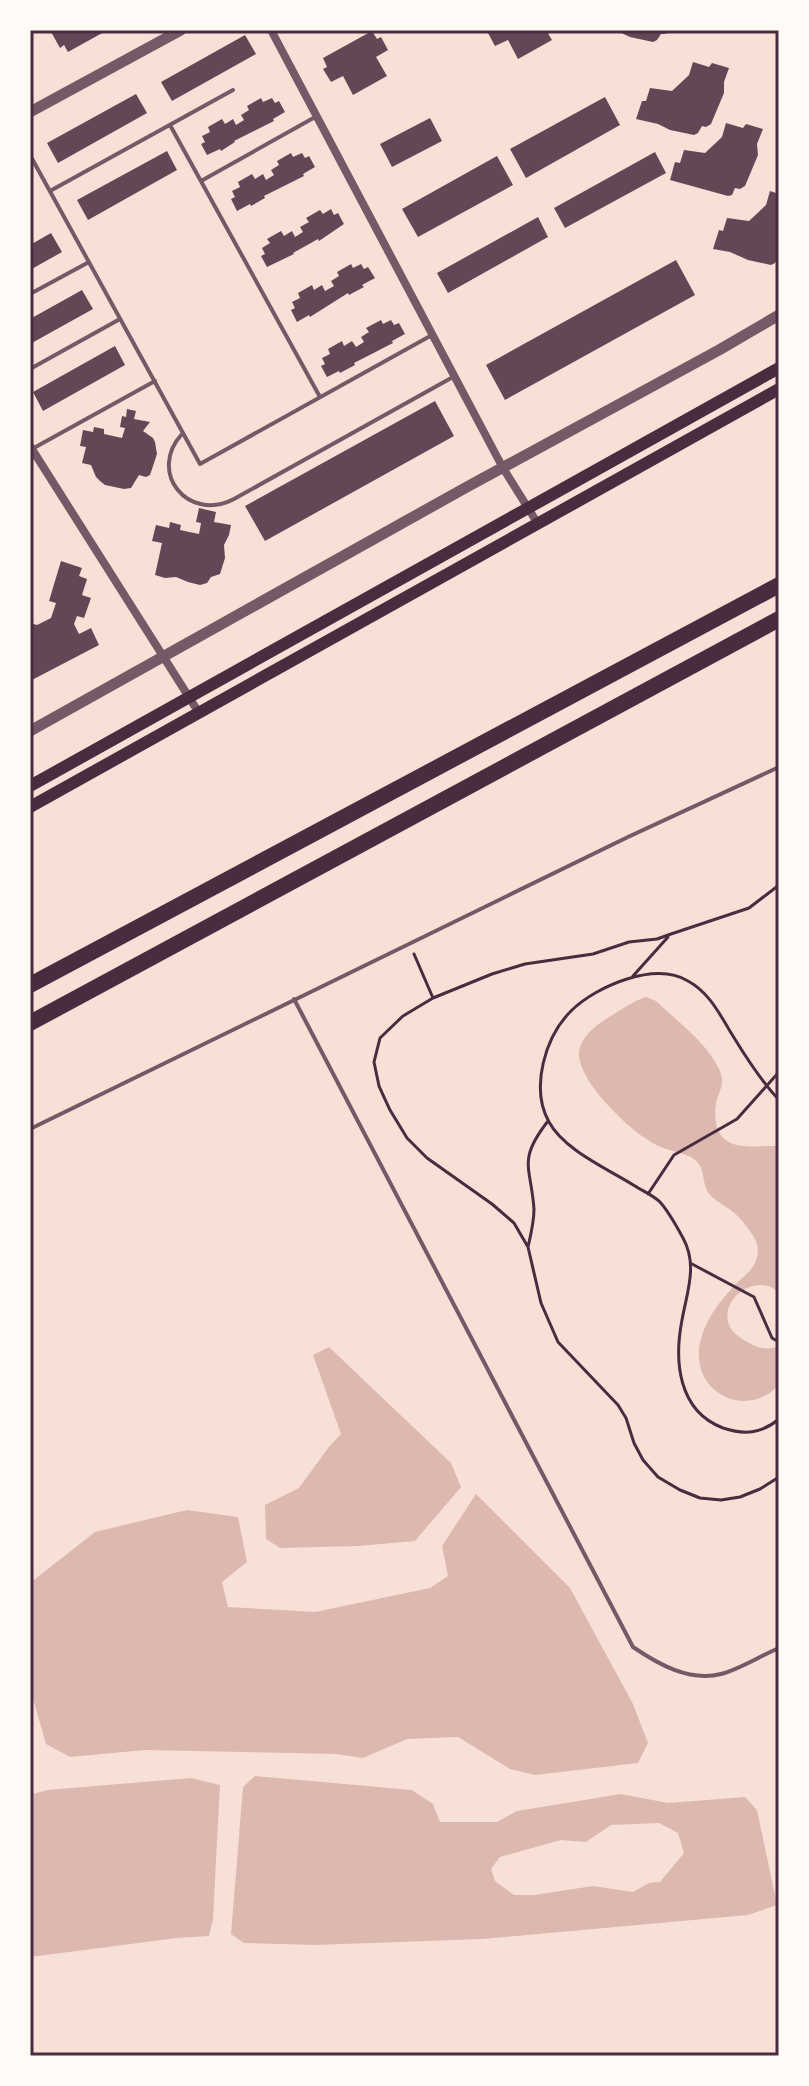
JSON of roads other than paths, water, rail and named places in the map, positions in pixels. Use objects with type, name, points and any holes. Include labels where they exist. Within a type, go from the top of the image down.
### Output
[{"type":"highway","points":[[30,985],[779,585]]},
{"type":"highway","points":[[30,1023],[779,619]]},
{"type":"main road","points":[[30,786],[779,368]]},
{"type":"main road","points":[[30,807],[779,389]]},
{"type":"street","points":[[30,112],[181,30]]},
{"type":"street","points":[[271,30],[503,468],[538,524]]},
{"type":"street","points":[[30,731],[779,315]]},
{"type":"street","points":[[31,448],[199,713]]},
{"type":"lane","points":[[50,191],[233,90]]},
{"type":"lane","points":[[201,181],[317,116]]},
{"type":"lane","points":[[170,125],[320,397]]},
{"type":"lane","points":[[30,155],[200,464],[433,334]]},
{"type":"lane","points":[[30,294],[89,262]]},
{"type":"lane","points":[[30,369],[120,319]]},
{"type":"lane","points":[[183,433],[172,448],[170,457],[173,483],[192,502],[218,506],[455,376]]},
{"type":"lane","points":[[31,448],[155,381]]},
{"type":"lane","points":[[30,1129],[628,837],[779,767]]},
{"type":"lane","points":[[294,999],[633,1647],[676,1671],[697,1675],[721,1674],[779,1648]]}]
